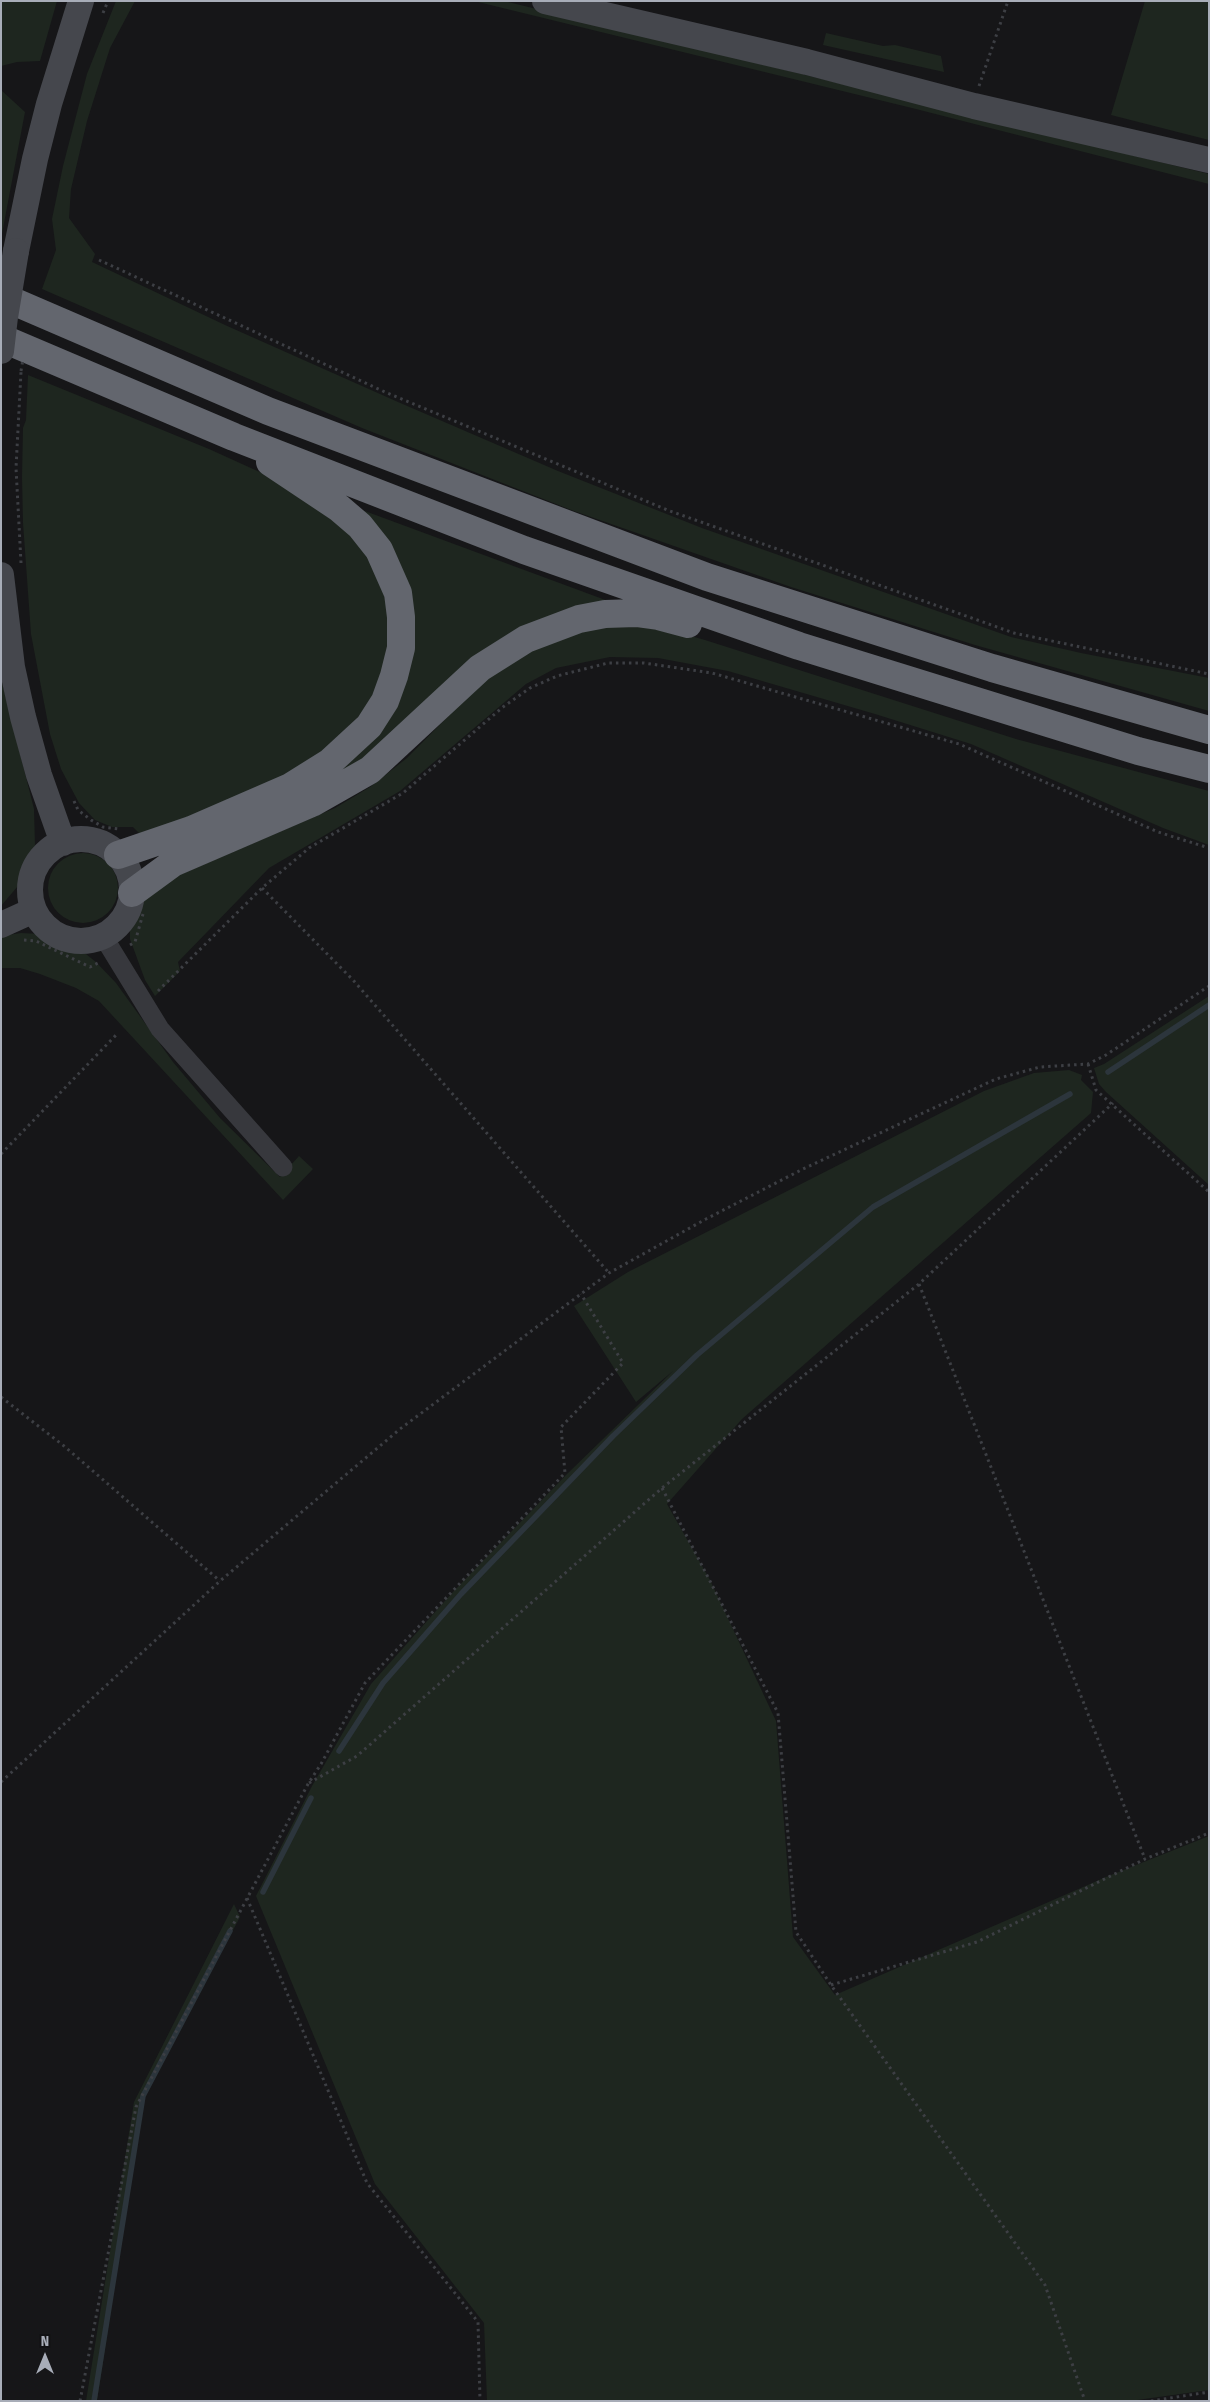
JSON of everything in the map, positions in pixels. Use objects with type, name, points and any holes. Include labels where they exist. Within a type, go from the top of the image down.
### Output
[{"type":"highway","points":[[1,296],[268,411],[707,577],[992,668],[1209,730]]},
{"type":"highway","points":[[1,338],[234,437],[524,550],[799,646],[1138,751],[1209,769]]},
{"type":"highway","points":[[130,852],[191,830],[290,787],[330,762],[369,726],[385,701],[397,667],[401,648],[401,617],[398,594],[379,550],[360,526],[339,508],[234,437]]},
{"type":"highway","points":[[139,900],[173,863],[312,802],[370,770],[480,668],[526,639],[551,628],[605,614],[636,613],[799,646]]},
{"type":"main road","points":[[545,1],[807,62],[974,106],[1209,160]]},
{"type":"main road","points":[[1,351],[4,317],[16,250],[40,140],[81,3]]},
{"type":"main road","points":[[11,570],[12,667],[39,775],[63,842]]},
{"type":"main road","points":[[78,839],[130,852],[126,866],[139,900],[129,906],[108,945],[71,940],[56,934],[43,924],[34,910],[30,897],[30,884],[34,870],[51,849],[63,842],[78,839]]},
{"type":"main road","points":[[9,933],[34,910]]},
{"type":"street","points":[[108,945],[160,1029],[283,1167]]},
{"type":"path","points":[[974,106],[1008,1]]},
{"type":"path","points":[[99,260],[385,392],[670,512],[1014,634],[1209,674]]},
{"type":"path","points":[[11,570],[22,371]]},
{"type":"path","points":[[145,1004],[262,888],[309,848],[403,793],[504,707],[530,688],[557,676],[597,665],[622,661],[676,666],[712,673],[959,744],[1158,832],[1209,848]]},
{"type":"path","points":[[71,796],[78,810],[91,820],[103,826],[129,830],[136,834],[130,852]]},
{"type":"path","points":[[262,888],[352,980],[609,1273]]},
{"type":"path","points":[[9,933],[36,941],[90,967],[108,945],[135,942],[141,917],[139,900]]},
{"type":"path","points":[[1,1782],[220,1581],[400,1429],[609,1273],[706,1219],[803,1169],[996,1078],[1040,1067],[1088,1064],[1106,1055],[1209,986]]},
{"type":"path","points":[[1,1154],[118,1033]]},
{"type":"path","points":[[1088,1064],[1096,1090],[1113,1103],[1209,1192]]},
{"type":"path","points":[[308,1784],[357,1756],[662,1488],[919,1284],[1113,1103]]},
{"type":"path","points":[[919,1284],[1145,1860]]},
{"type":"path","points":[[80,2401],[136,2107],[308,1784],[365,1683],[565,1473],[561,1427],[624,1362],[581,1294]]},
{"type":"path","points":[[1,1398],[64,1446],[220,1581]]},
{"type":"path","points":[[662,1488],[778,1713],[796,1932],[831,1985],[1045,2285],[1085,2401]]},
{"type":"path","points":[[831,1985],[977,1942],[1145,1860],[1209,1834]]},
{"type":"path","points":[[247,1898],[367,2184],[478,2322],[480,2401]]},
{"type":"path","points":[[1151,2401],[1209,2392]]},
{"type":"shaded area","points":[[1,1],[57,1],[40,61],[17,62],[1,66]]},
{"type":"shaded area","points":[[116,1],[135,1],[110,48],[87,121],[71,189],[69,218],[95,254],[92,262],[225,325],[398,402],[558,471],[702,528],[1011,637],[1209,678],[1209,711],[975,645],[791,587],[574,511],[362,428],[42,289],[56,250],[52,219],[63,166],[87,74]]},
{"type":"shaded area","points":[[474,1],[504,1],[1209,174],[1209,184],[916,109]]},
{"type":"shaded area","points":[[1145,1],[1209,1],[1209,140],[1111,115]]},
{"type":"shaded area","points":[[826,33],[883,46],[895,45],[941,56],[944,72],[823,45]]},
{"type":"shaded area","points":[[1,90],[25,112],[1,239]]},
{"type":"shaded area","points":[[28,375],[209,449],[286,484],[325,509],[364,548],[386,596],[389,613],[387,661],[368,707],[324,752],[286,776],[142,836],[133,827],[112,827],[95,820],[79,803],[61,769],[50,734],[31,634],[23,523],[22,477],[23,428],[26,420]]},
{"type":"shaded area","points":[[354,507],[619,605],[587,610],[376,756],[207,831],[327,774],[407,642]]},
{"type":"shaded area","points":[[652,625],[705,640],[1016,739],[1209,791],[1209,845],[1163,828],[971,744],[728,671],[658,658],[610,657],[556,668],[526,684],[400,791],[269,868],[178,962],[180,971],[155,996],[145,980],[130,939],[130,925],[143,899],[177,876],[335,808],[370,787],[407,758],[480,684],[519,654],[590,628]]},
{"type":"shaded area","points":[[1,678],[34,809],[35,846],[23,880],[1,906]]},
{"type":"shaded area","points":[[83,853],[96,856],[108,863],[115,875],[118,888],[115,901],[108,913],[96,920],[83,923],[70,920],[58,913],[51,901],[48,888],[51,875],[58,863],[70,856]]},
{"type":"shaded area","points":[[21,933],[42,934],[60,943],[77,947],[96,962],[116,983],[173,1062],[220,1118],[280,1177],[299,1156],[313,1169],[283,1200],[99,1001],[76,988],[40,974],[20,968],[1,968],[1,936]]},
{"type":"shaded area","points":[[1209,996],[1209,1185],[1106,1092],[1099,1084],[1094,1068],[1104,1064]]},
{"type":"shaded area","points":[[1069,1070],[1082,1075],[1081,1080],[1093,1092],[1091,1113],[742,1419],[667,1504],[710,1580],[776,1721],[793,1937],[835,1995],[1106,1877],[1209,1836],[1209,2390],[1130,2401],[487,2401],[484,2323],[375,2184],[256,1896],[312,1786],[371,1684],[452,1593],[566,1475],[673,1371],[636,1402],[574,1306],[628,1272],[984,1091],[1034,1073]]},
{"type":"shaded area","points":[[234,1904],[240,1917],[143,2101],[97,2401],[86,2401],[134,2102]]},
{"type":"waterway","points":[[1108,1072],[1209,1005]]},
{"type":"waterway","points":[[339,1751],[383,1683],[461,1594],[613,1436],[697,1355],[873,1207],[1070,1094]]},
{"type":"waterway","points":[[263,1892],[311,1798]]},
{"type":"waterway","points":[[94,2401],[143,2096],[230,1931]]}]
